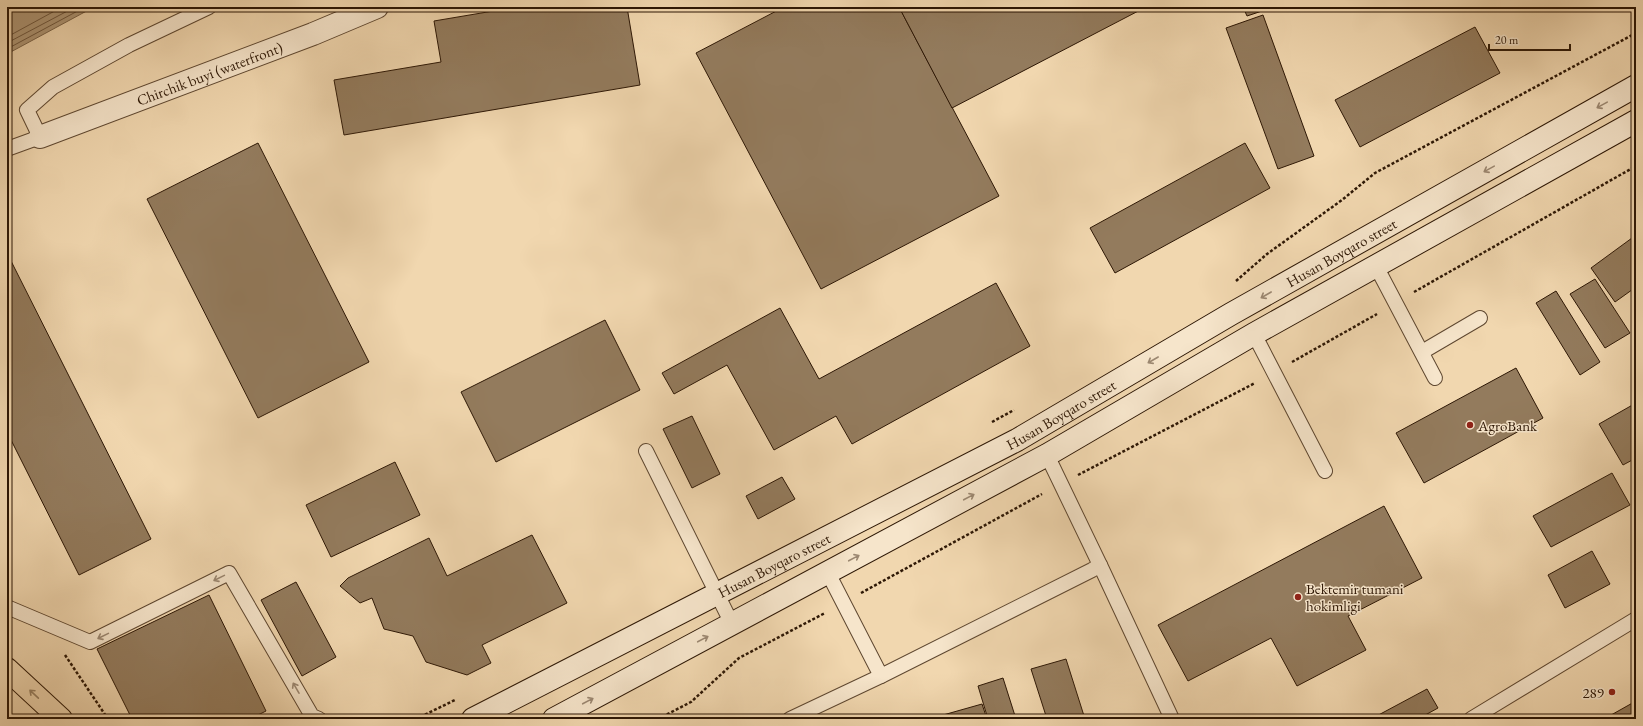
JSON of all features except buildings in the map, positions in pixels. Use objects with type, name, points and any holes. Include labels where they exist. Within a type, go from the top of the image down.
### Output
[{"type":"highway","points":[[7,669],[61,719]]},
{"type":"main road","name":"Chirchik buyi (waterfront)","points":[[40,137],[313,34],[377,7]]},
{"type":"main road","name":"Husan Boyqaro street","points":[[473,719],[1017,440],[1238,310],[1636,86]]},
{"type":"main road","name":"Husan Boyqaro street","points":[[554,719],[1047,455],[1254,334],[1636,121]]},
{"type":"lane","points":[[7,149],[40,137],[28,110],[53,87],[129,45],[209,7]]},
{"type":"lane","points":[[1376,266],[1435,378]]},
{"type":"lane","points":[[1422,352],[1480,318]]},
{"type":"lane","points":[[1254,334],[1325,471]]},
{"type":"lane","points":[[646,451],[732,624]]},
{"type":"lane","points":[[1047,455],[1100,564],[1172,719]]},
{"type":"lane","points":[[790,719],[881,676],[1100,564]]},
{"type":"lane","points":[[7,607],[90,642],[229,573],[312,716],[319,719]]},
{"type":"lane","points":[[828,573],[881,676]]},
{"type":"lane","points":[[1471,719],[1636,619]]},
{"type":"path","points":[[1232,284],[1267,254],[1342,200],[1375,172],[1636,34]]},
{"type":"path","points":[[658,719],[691,702],[739,658],[1061,484],[1274,372],[1636,166]]},
{"type":"path","points":[[989,424],[1017,408]]},
{"type":"path","points":[[64,655],[108,719]]},
{"type":"path","points":[[416,719],[459,698]]},
{"type":"water","points":[[7,7],[94,7],[7,54]]},
{"type":"place","name":"AgroBank","points":[[1470,425]]},
{"type":"place","name":"Bektemir tumani hokimligi","points":[[1298,597]]},
{"type":"place","name":"289","points":[[1612,692]]}]
